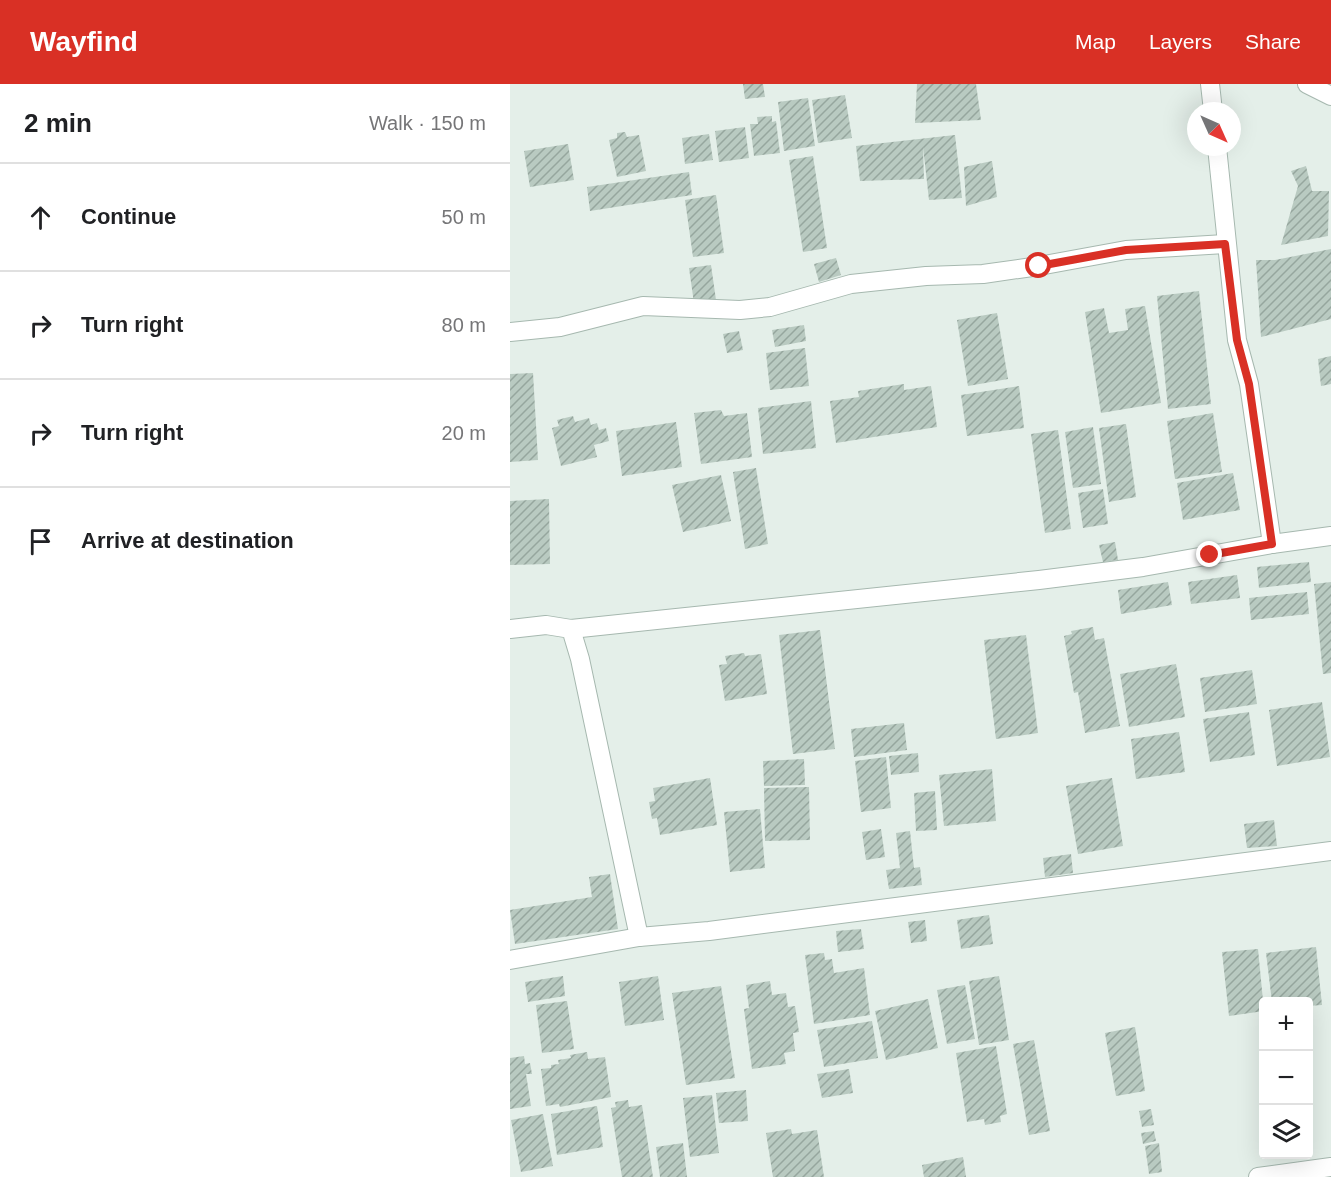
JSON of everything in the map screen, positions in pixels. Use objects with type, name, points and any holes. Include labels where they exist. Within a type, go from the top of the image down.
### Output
[{"type":"street","points":[[1210,84],[1213,102]]},
{"type":"street","points":[[1307,84],[1331,96]]},
{"type":"street","points":[[1218,156],[1225,244],[1237,340],[1249,384],[1272,544]]},
{"type":"street","points":[[510,333],[560,327],[643,306],[740,310],[770,307],[850,284],[927,276],[983,274],[1126,250],[1225,244]]},
{"type":"street","points":[[510,629],[546,625],[571,629],[1039,580],[1143,567],[1331,536]]},
{"type":"street","points":[[571,629],[580,659],[639,938]]},
{"type":"street","points":[[510,960],[639,938],[1331,851]]},
{"type":"street","points":[[1258,1177],[1331,1167]]},
{"type":"building","points":[[743,84],[763,84],[765,97],[745,99]]},
{"type":"building","points":[[917,84],[976,84],[981,120],[915,123]]},
{"type":"building","points":[[845,95],[852,138],[818,143],[812,100]]},
{"type":"building","points":[[808,98],[815,146],[784,151],[778,102]]},
{"type":"building","points":[[772,116],[772,122],[776,121],[780,153],[754,156],[750,124],[758,124],[757,117]]},
{"type":"building","points":[[745,127],[749,158],[719,162],[715,131]]},
{"type":"building","points":[[625,132],[627,137],[639,135],[646,171],[617,177],[609,140],[617,138],[617,133]]},
{"type":"building","points":[[709,134],[713,160],[685,164],[682,138]]},
{"type":"building","points":[[955,135],[962,198],[929,200],[923,147],[924,179],[860,181],[856,146]]},
{"type":"building","points":[[568,144],[574,180],[530,187],[524,151]]},
{"type":"building","points":[[813,156],[827,248],[803,252],[789,160]]},
{"type":"building","points":[[992,161],[997,197],[966,206],[964,167]]},
{"type":"building","points":[[1306,166],[1312,191],[1329,191],[1328,236],[1281,245],[1298,186],[1291,171]]},
{"type":"building","points":[[689,172],[692,195],[590,211],[587,187]]},
{"type":"building","points":[[716,195],[724,253],[693,257],[685,200]]},
{"type":"building","points":[[1331,249],[1331,319],[1261,337],[1256,260],[1275,260]]},
{"type":"building","points":[[836,258],[841,275],[819,282],[814,264]]},
{"type":"building","points":[[711,265],[716,300],[694,303],[689,268]]},
{"type":"building","points":[[1199,291],[1211,404],[1168,409],[1157,296]]},
{"type":"building","points":[[1145,306],[1161,403],[1101,413],[1085,312],[1104,308],[1109,333],[1128,330],[1125,309]]},
{"type":"building","points":[[997,313],[1008,379],[968,386],[957,320]]},
{"type":"building","points":[[804,325],[806,341],[775,347],[772,330]]},
{"type":"building","points":[[739,331],[743,350],[727,353],[723,334]]},
{"type":"building","points":[[805,348],[809,386],[770,390],[766,353]]},
{"type":"building","points":[[1331,356],[1331,384],[1321,386],[1318,359]]},
{"type":"building","points":[[533,373],[538,460],[510,462],[510,374]]},
{"type":"building","points":[[904,384],[904,390],[931,386],[937,427],[836,443],[830,401],[859,397],[858,391]]},
{"type":"building","points":[[1019,386],[1024,428],[967,436],[961,395]]},
{"type":"building","points":[[811,401],[816,448],[763,454],[758,408]]},
{"type":"building","points":[[721,410],[724,416],[747,413],[752,457],[701,464],[694,413]]},
{"type":"building","points":[[1213,413],[1222,472],[1175,479],[1167,421]]},
{"type":"building","points":[[573,416],[575,422],[589,418],[591,425],[597,423],[599,430],[606,428],[609,441],[594,445],[597,457],[561,466],[552,428],[559,426],[557,420]]},
{"type":"building","points":[[676,422],[682,467],[622,476],[616,431]]},
{"type":"building","points":[[1126,424],[1136,497],[1109,502],[1099,428]]},
{"type":"building","points":[[1093,427],[1101,484],[1073,488],[1065,432]]},
{"type":"building","points":[[1058,430],[1071,529],[1045,533],[1031,434]]},
{"type":"building","points":[[756,468],[768,544],[745,549],[733,472]]},
{"type":"building","points":[[1233,473],[1240,510],[1183,520],[1177,483]]},
{"type":"building","points":[[721,475],[731,521],[683,532],[672,485]]},
{"type":"building","points":[[1103,489],[1108,524],[1083,528],[1078,493]]},
{"type":"building","points":[[549,499],[550,564],[510,565],[510,501]]},
{"type":"building","points":[[1115,542],[1118,560],[1103,562],[1099,545]]},
{"type":"building","points":[[1309,562],[1311,582],[1259,588],[1257,567]]},
{"type":"building","points":[[1237,575],[1240,598],[1191,604],[1188,582]]},
{"type":"building","points":[[1168,582],[1172,605],[1121,614],[1118,590]]},
{"type":"building","points":[[1331,582],[1331,673],[1323,674],[1314,584]]},
{"type":"building","points":[[1307,592],[1309,614],[1251,620],[1249,598]]},
{"type":"building","points":[[1093,627],[1095,640],[1104,638],[1120,726],[1085,733],[1078,692],[1074,693],[1064,636],[1072,634],[1071,631]]},
{"type":"building","points":[[820,630],[835,749],[793,754],[779,635]]},
{"type":"building","points":[[1026,635],[1038,733],[996,739],[984,640]]},
{"type":"building","points":[[744,653],[745,656],[761,654],[767,694],[725,701],[719,665],[727,664],[725,656]]},
{"type":"building","points":[[1176,664],[1185,717],[1129,727],[1120,674]]},
{"type":"building","points":[[1252,670],[1257,704],[1205,712],[1200,678]]},
{"type":"building","points":[[1322,702],[1330,757],[1277,766],[1269,710]]},
{"type":"building","points":[[1249,712],[1255,755],[1210,762],[1203,719]]},
{"type":"building","points":[[904,723],[907,750],[854,757],[851,729]]},
{"type":"building","points":[[1179,732],[1185,772],[1136,779],[1131,739]]},
{"type":"building","points":[[918,753],[919,772],[891,775],[889,756]]},
{"type":"building","points":[[886,757],[891,808],[861,812],[855,761]]},
{"type":"building","points":[[804,759],[805,785],[764,786],[763,761]]},
{"type":"building","points":[[992,769],[996,821],[944,826],[939,775]]},
{"type":"building","points":[[710,778],[717,825],[660,835],[657,818],[652,819],[649,802],[655,801],[653,788]]},
{"type":"building","points":[[1112,778],[1123,846],[1078,854],[1066,786]]},
{"type":"building","points":[[809,787],[810,840],[765,841],[764,788]]},
{"type":"building","points":[[935,791],[937,830],[916,831],[914,793]]},
{"type":"building","points":[[760,809],[765,868],[730,872],[724,812]]},
{"type":"building","points":[[1274,820],[1277,846],[1247,848],[1244,824]]},
{"type":"building","points":[[881,829],[885,857],[866,860],[862,832]]},
{"type":"building","points":[[910,831],[914,868],[920,867],[922,885],[889,889],[886,870],[900,868],[896,833]]},
{"type":"building","points":[[1071,854],[1073,873],[1045,877],[1043,858]]},
{"type":"building","points":[[610,874],[618,929],[515,944],[510,910],[592,897],[589,877]]},
{"type":"building","points":[[989,915],[993,944],[961,949],[957,920]]},
{"type":"building","points":[[925,920],[927,941],[911,943],[908,922]]},
{"type":"building","points":[[861,929],[864,949],[838,952],[836,931]]},
{"type":"building","points":[[1316,947],[1322,1005],[1313,1006],[1313,997],[1271,997],[1266,953]]},
{"type":"building","points":[[1258,949],[1263,997],[1259,997],[1259,1012],[1229,1016],[1222,952]]},
{"type":"building","points":[[824,953],[825,960],[832,959],[834,973],[864,968],[870,1015],[814,1024],[805,955]]},
{"type":"building","points":[[563,976],[565,996],[528,1002],[525,982]]},
{"type":"building","points":[[658,976],[664,1020],[625,1026],[619,982]]},
{"type":"building","points":[[999,976],[1009,1040],[979,1045],[969,981]]},
{"type":"building","points":[[770,981],[772,995],[786,993],[788,1007],[795,1006],[799,1032],[793,1033],[795,1051],[784,1053],[786,1064],[752,1069],[744,1009],[749,1008],[746,985]]},
{"type":"building","points":[[965,985],[975,1039],[947,1044],[937,990]]},
{"type":"building","points":[[721,986],[735,1078],[686,1085],[672,993]]},
{"type":"building","points":[[928,999],[938,1048],[886,1060],[875,1011]]},
{"type":"building","points":[[567,1001],[574,1049],[542,1053],[536,1005]]},
{"type":"building","points":[[872,1021],[878,1058],[824,1067],[817,1030]]},
{"type":"building","points":[[1135,1027],[1145,1091],[1116,1096],[1105,1033]]},
{"type":"building","points":[[1034,1040],[1050,1131],[1029,1135],[1013,1044]]},
{"type":"building","points":[[996,1046],[1007,1114],[1000,1116],[1001,1122],[985,1125],[984,1119],[967,1122],[956,1053]]},
{"type":"building","points":[[587,1052],[588,1059],[605,1057],[611,1097],[560,1107],[559,1104],[546,1106],[541,1069],[551,1068],[551,1065],[559,1064],[558,1060],[571,1058],[570,1055]]},
{"type":"building","points":[[524,1056],[525,1064],[530,1063],[532,1074],[526,1074],[531,1106],[510,1109],[510,1058]]},
{"type":"building","points":[[849,1069],[853,1093],[822,1098],[817,1074]]},
{"type":"building","points":[[746,1090],[748,1121],[719,1123],[716,1093]]},
{"type":"building","points":[[712,1095],[719,1153],[690,1157],[683,1098]]},
{"type":"building","points":[[628,1100],[629,1107],[642,1105],[653,1177],[622,1177],[611,1108],[616,1107],[615,1102]]},
{"type":"building","points":[[597,1106],[603,1147],[557,1155],[551,1114]]},
{"type":"building","points":[[1151,1109],[1154,1125],[1142,1127],[1139,1111]]},
{"type":"building","points":[[543,1114],[553,1166],[521,1172],[511,1120]]},
{"type":"building","points":[[791,1129],[792,1134],[817,1130],[824,1177],[773,1177],[766,1133]]},
{"type":"building","points":[[1154,1131],[1156,1141],[1143,1144],[1141,1133]]},
{"type":"building","points":[[683,1143],[687,1177],[660,1177],[656,1147]]},
{"type":"building","points":[[1159,1143],[1162,1172],[1149,1174],[1145,1146]]},
{"type":"building","points":[[963,1157],[966,1177],[924,1177],[922,1165]]},
{"type":"route","points":[[1039,266],[1126,250],[1225,244],[1237,340],[1249,384],[1272,544],[1210,555]]}]
